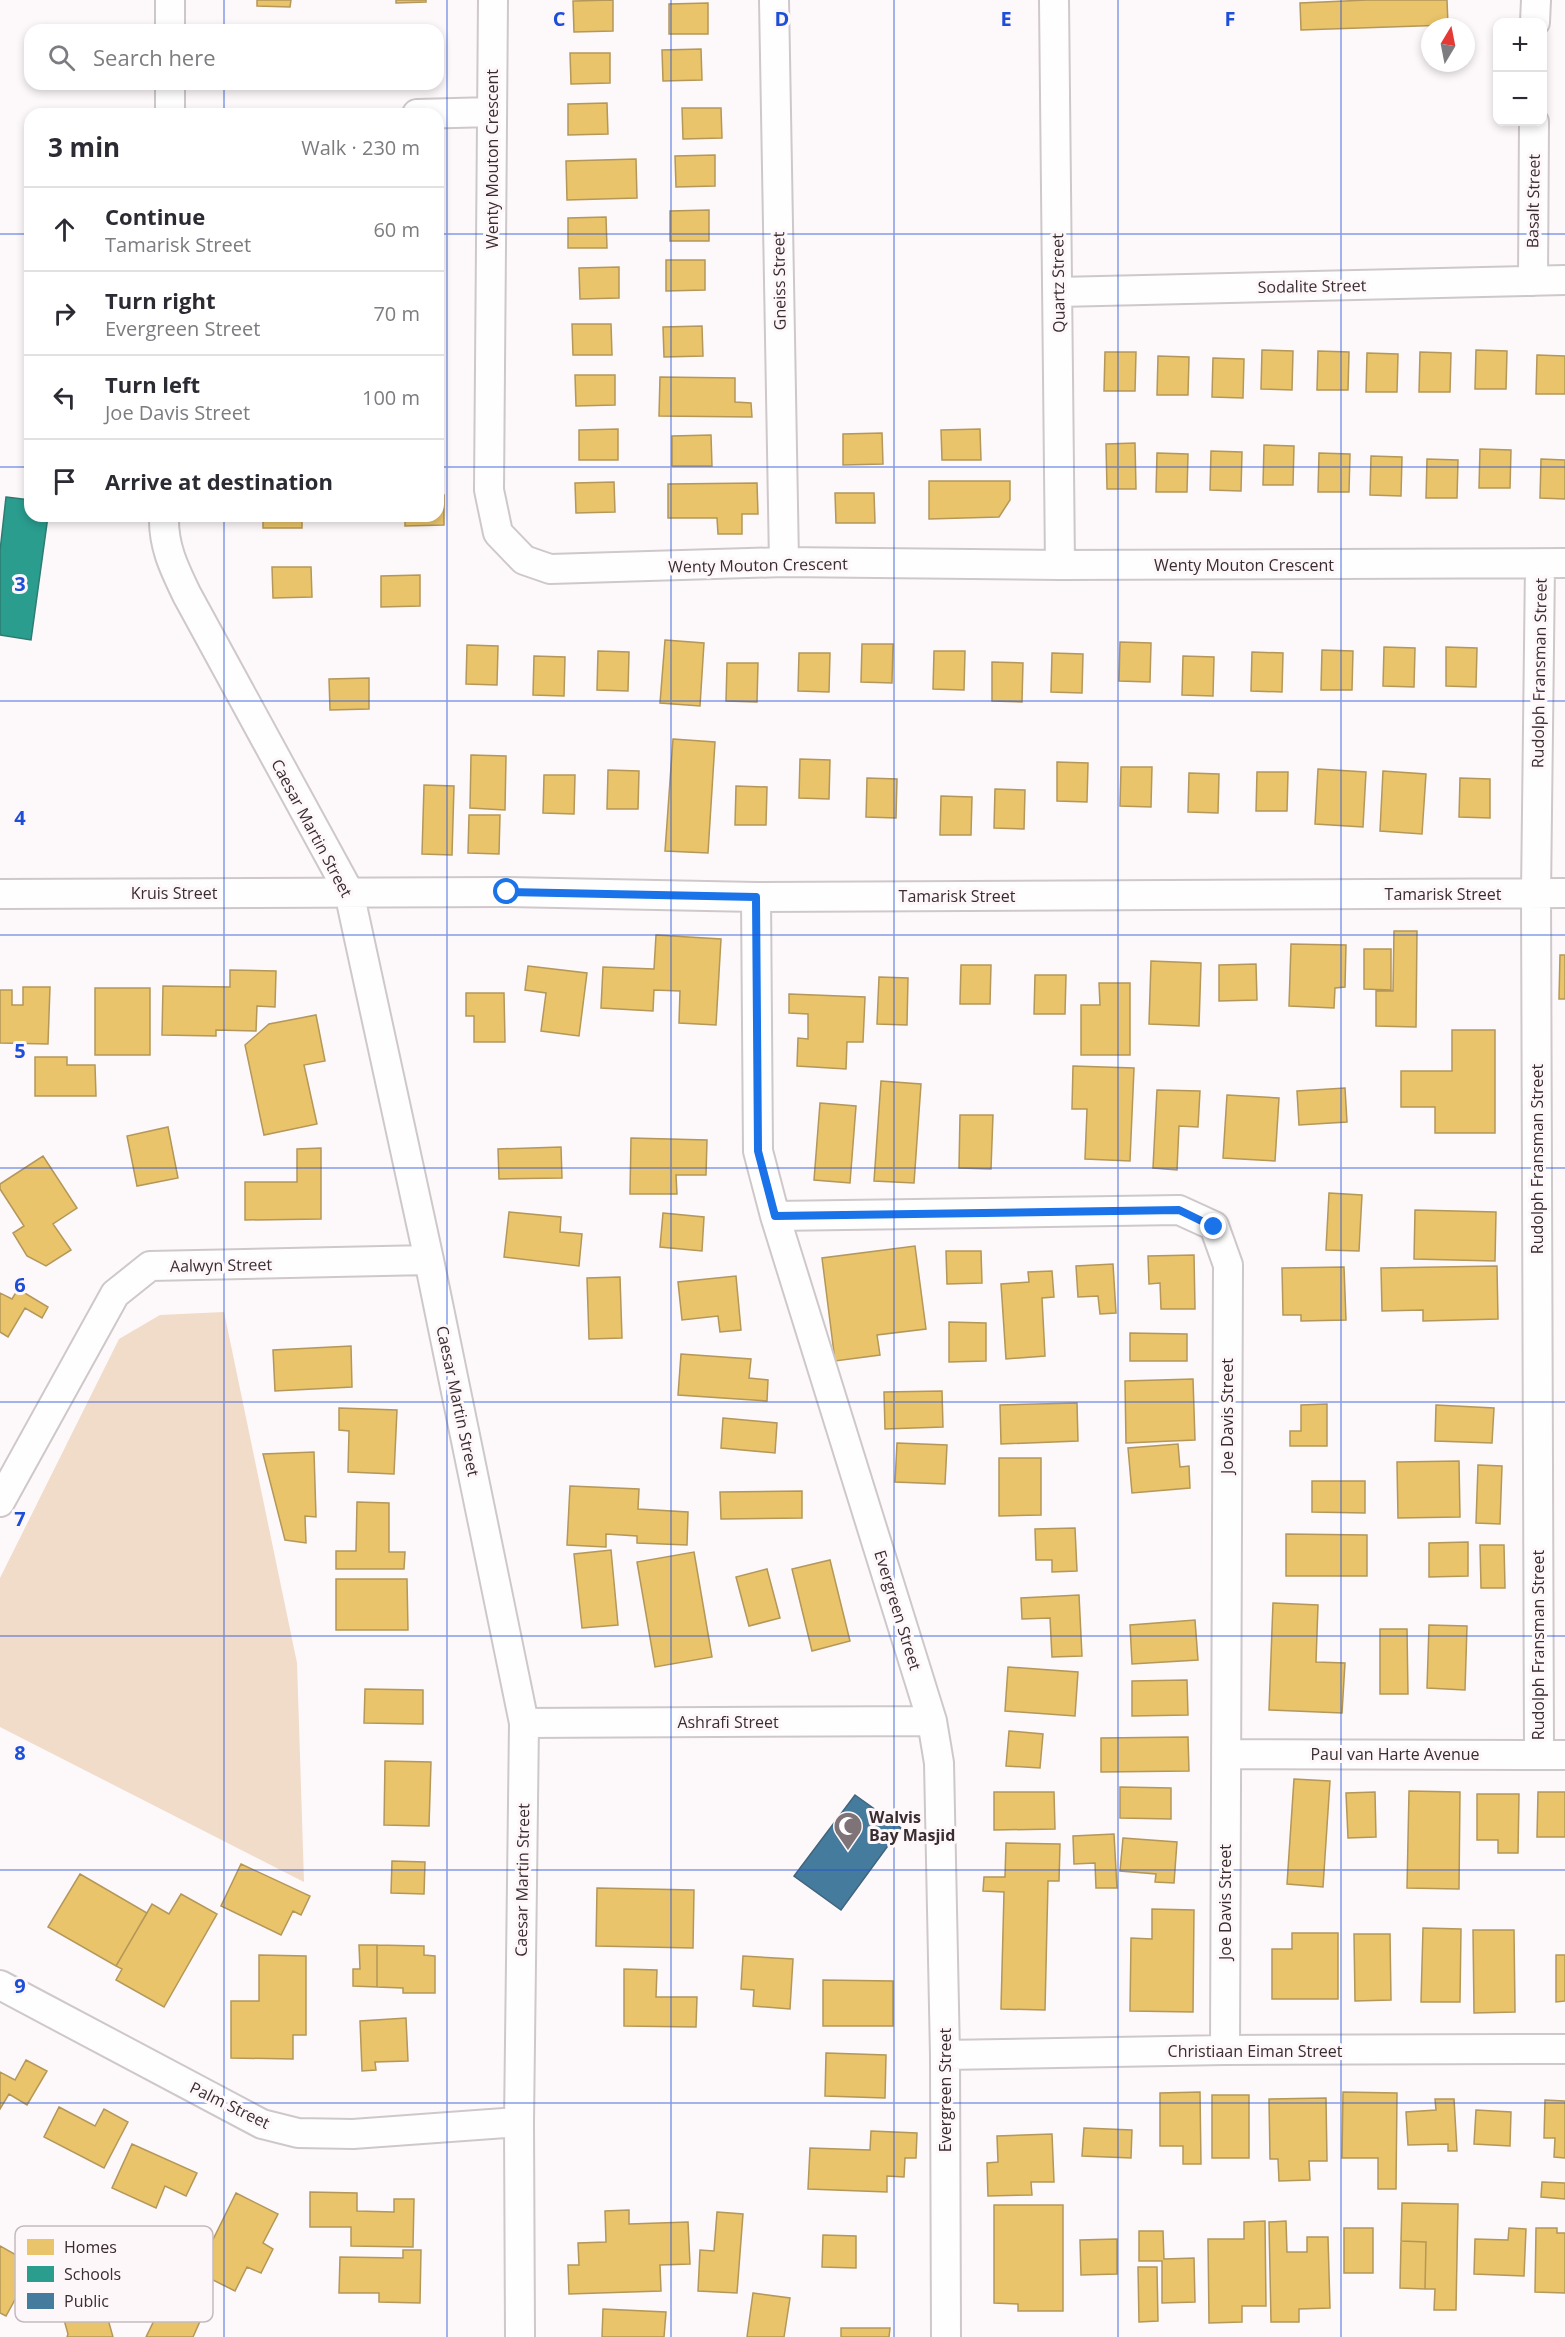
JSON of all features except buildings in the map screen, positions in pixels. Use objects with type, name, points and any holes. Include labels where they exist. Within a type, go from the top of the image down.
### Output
[{"type":"street","points":[[170,0],[170,24]]},
{"type":"street","name":"Wenty Mouton Crescent","points":[[493,0],[489,490],[498,533],[524,560],[550,569],[784,562],[1060,565],[1552,563]]},
{"type":"street","name":"Gneiss Street","points":[[774,0],[784,562]]},
{"type":"street","name":"Quartz Street","points":[[1054,0],[1060,565]]},
{"type":"street","points":[[1535,18],[1536,0]]},
{"type":"street","points":[[170,90],[170,108]]},
{"type":"street","points":[[444,113],[492,112]]},
{"type":"street","name":"Basalt Street","points":[[1533,280],[1534,126]]},
{"type":"street","name":"Sodalite Street","points":[[1058,292],[1565,280]]},
{"type":"street","name":"Caesar Martin Street","points":[[164,522],[163,534],[170,560],[187,595],[349,892],[429,1260],[524,1723],[519,2122],[520,2337]]},
{"type":"street","name":"Rudolph Fransman Street","points":[[1552,563],[1536,894],[1552,1754]]},
{"type":"street","name":"Kruis Street","points":[[0,894],[349,892]]},
{"type":"street","name":"Tamarisk Street","points":[[349,892],[507,892],[756,897],[1565,893]]},
{"type":"street","name":"Evergreen Street","points":[[756,897],[758,1151],[775,1216],[933,1721],[939,1763],[945,2055],[946,2337]]},
{"type":"street","name":"Joe Davis Street","points":[[775,1216],[1179,1210],[1214,1227],[1228,1265],[1225,2050]]},
{"type":"street","name":"Aalwyn Street","points":[[0,1502],[115,1294],[150,1266],[429,1260]]},
{"type":"street","name":"Ashrafi Street","points":[[524,1723],[933,1721]]},
{"type":"street","name":"Paul van Harte Avenue","points":[[1226,1754],[1552,1754]]},
{"type":"street","name":"Palm Street","points":[[0,1985],[262,2124],[298,2133],[353,2134],[519,2122]]},
{"type":"street","name":"Christiaan Eiman Street","points":[[945,2055],[1225,2050],[1565,2049]]},
{"type":"shaded area","points":[[224,1312],[297,1663],[304,1882],[0,1727],[0,1578],[119,1339],[160,1315]]},
{"type":"place","name":"Walvis Bay Masjid","points":[[848,1852]]},
{"type":"route","points":[[507,892],[756,897],[758,1151],[775,1216],[1179,1210],[1214,1227]]}]
